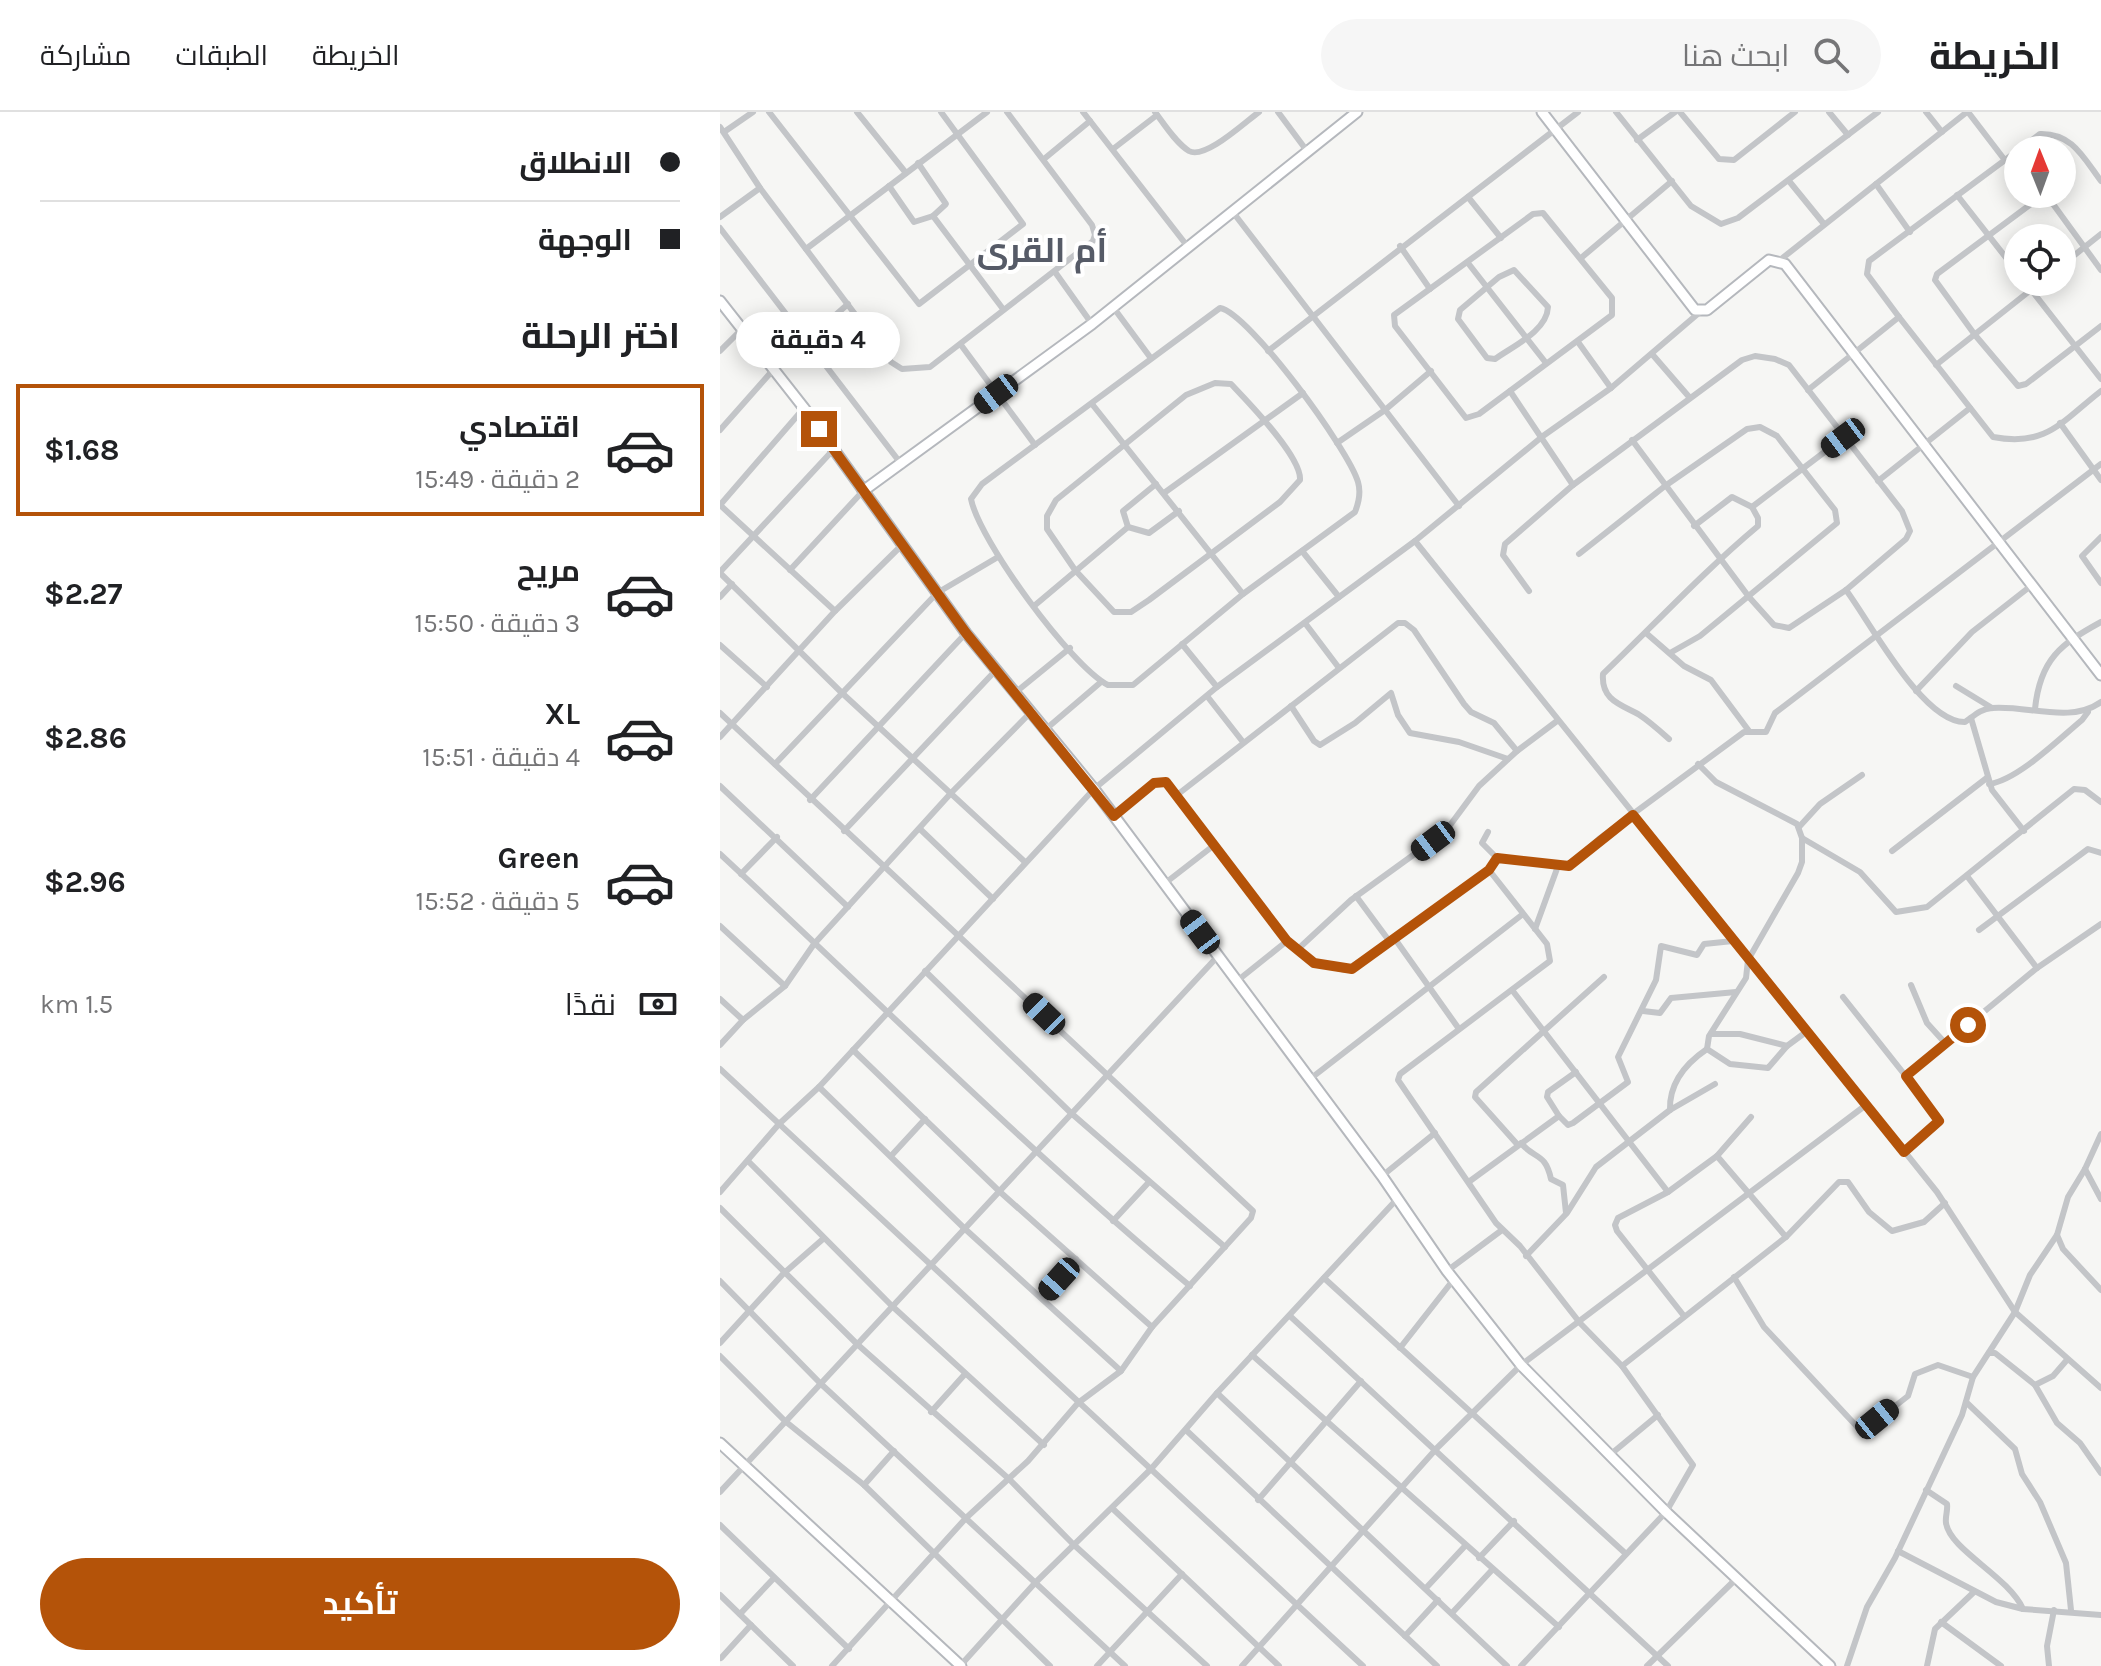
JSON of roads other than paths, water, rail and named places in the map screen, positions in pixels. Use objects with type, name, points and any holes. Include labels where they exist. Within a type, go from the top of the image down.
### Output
[{"type":"street","points":[[753,112],[722,130],[760,188],[899,368],[915,371],[930,367],[961,345],[1093,241],[1092,225],[1007,112]]},
{"type":"street","points":[[769,112],[919,304],[1019,230],[1023,221],[941,112]]},
{"type":"street","points":[[857,112],[906,173]]},
{"type":"street","points":[[806,249],[987,112]]},
{"type":"street","points":[[1083,112],[1188,247]]},
{"type":"street","points":[[1113,149],[1156,113],[1187,150],[1195,153],[1209,149],[1259,112]]},
{"type":"street","points":[[1278,112],[1307,151]]},
{"type":"street","points":[[790,570],[863,491],[1092,324],[1357,112]]},
{"type":"street","points":[[1542,112],[1625,221],[1700,312]]},
{"type":"street","points":[[1268,351],[1400,246],[1578,112]]},
{"type":"street","points":[[1616,112],[1691,206],[1721,224],[1738,218],[1878,112]]},
{"type":"street","points":[[1637,140],[1677,112],[1719,159],[1734,160],[1795,112]]},
{"type":"street","points":[[1829,112],[1848,135]]},
{"type":"street","points":[[1926,112],[1942,132]]},
{"type":"street","points":[[720,1192],[779,1124],[819,1087],[1094,789],[1217,687],[1415,541],[1543,436],[1611,388],[1700,312],[1769,260],[1780,260],[1968,112],[2004,159],[1869,261],[1867,274],[1993,437],[2028,441],[2060,423],[2101,391]]},
{"type":"street","points":[[1044,159],[1090,121]]},
{"type":"street","points":[[2037,136],[2055,133],[2062,136]]},
{"type":"street","points":[[2076,148],[2101,181]]},
{"type":"street","points":[[2092,169],[2101,162]]},
{"type":"street","points":[[889,186],[914,222],[933,216],[946,204],[918,163]]},
{"type":"street","points":[[1581,258],[1672,181]]},
{"type":"street","points":[[1789,181],[1824,224]]},
{"type":"street","points":[[1876,184],[1910,232]]},
{"type":"street","points":[[720,217],[760,188]]},
{"type":"street","points":[[1957,195],[2004,255]]},
{"type":"street","points":[[1468,197],[1501,238]]},
{"type":"street","points":[[2101,270],[2046,199],[2032,201],[1937,274],[1935,280],[1975,335],[2018,386],[2026,384],[2101,326]]},
{"type":"street","points":[[1232,211],[1459,506]]},
{"type":"street","points":[[1543,213],[1612,298],[1614,307],[1612,315],[1598,328],[1479,414],[1466,418],[1393,320],[1394,315],[1501,238],[1533,214],[1543,213]]},
{"type":"street","points":[[933,216],[1003,309]]},
{"type":"street","points":[[720,228],[902,465]]},
{"type":"street","points":[[2076,254],[2101,234]]},
{"type":"street","points":[[1400,246],[1430,289]]},
{"type":"street","points":[[1780,260],[2101,675]]},
{"type":"street","points":[[1468,263],[1546,363]]},
{"type":"street","points":[[1514,270],[1548,307],[1543,324],[1495,359],[1487,358],[1458,319],[1460,310],[1487,286],[1514,270]]},
{"type":"street","points":[[1055,272],[1092,324]]},
{"type":"street","points":[[1936,365],[2024,296]]},
{"type":"street","points":[[2036,296],[2101,379]]},
{"type":"street","points":[[720,301],[804,408],[966,633],[1094,789],[1382,1176],[1451,1275],[1521,1365],[1666,1512],[1830,1666]]},
{"type":"street","points":[[720,430],[773,370],[848,304]]},
{"type":"street","points":[[1113,307],[1150,357]]},
{"type":"street","points":[[1220,308],[1229,309],[1303,393],[1337,443],[1358,482],[1359,502],[1355,512],[1243,594],[1133,685],[1114,687],[1101,682],[1034,606],[998,557],[971,499],[976,489],[1150,357],[1220,308]]},
{"type":"street","points":[[1808,390],[1899,317]]},
{"type":"street","points":[[720,351],[742,329]]},
{"type":"street","points":[[1578,342],[1611,388]]},
{"type":"street","points":[[961,345],[1035,445]]},
{"type":"street","points":[[1652,354],[1690,398]]},
{"type":"street","points":[[1529,591],[1502,550],[1505,544],[1573,485],[1632,440],[1742,360],[1755,356],[1789,365],[1902,511],[1910,531],[1906,539],[1846,590],[1789,628],[1774,625],[1719,559],[1632,440]]},
{"type":"street","points":[[1337,443],[1385,410],[1431,371]]},
{"type":"street","points":[[1215,383],[1231,384],[1264,422],[1299,468],[1300,480],[1280,502],[1149,600],[1125,614],[1114,612],[1075,570],[1047,529],[1049,510],[1056,500],[1186,395],[1215,383]]},
{"type":"street","points":[[1510,391],[1573,485]]},
{"type":"street","points":[[1164,493],[1303,393]]},
{"type":"street","points":[[1092,404],[1243,594]]},
{"type":"street","points":[[804,408],[720,505],[835,611]]},
{"type":"street","points":[[1878,481],[1970,408]]},
{"type":"street","points":[[2060,423],[2101,480]]},
{"type":"street","points":[[1579,554],[1665,486],[1747,429],[1771,431],[1835,510],[1837,523],[1700,636],[1670,653]]},
{"type":"street","points":[[1752,507],[1843,438]]},
{"type":"street","points":[[834,449],[720,572],[842,693],[1025,862]]},
{"type":"street","points":[[1646,633],[1684,666],[1711,680],[1749,731],[1757,735],[1766,732],[1775,713],[2101,464]]},
{"type":"street","points":[[1128,527],[1123,511],[1156,484]]},
{"type":"street","points":[[1669,739],[1637,714],[1611,700],[1602,688],[1603,674],[1695,588],[1719,559],[1758,526],[1758,518],[1752,507],[1732,497],[1694,526]]},
{"type":"street","points":[[1128,527],[1149,533],[1179,511]]},
{"type":"street","points":[[1034,606],[1128,527]]},
{"type":"street","points":[[2101,537],[2082,556],[2101,583]]},
{"type":"street","points":[[1415,541],[1945,1203],[2015,1312],[2066,1361],[2101,1388]]},
{"type":"street","points":[[720,737],[801,652],[835,611],[903,544]]},
{"type":"street","points":[[1302,551],[1339,597]]},
{"type":"street","points":[[775,764],[937,593],[998,557]]},
{"type":"street","points":[[720,597],[732,584]]},
{"type":"street","points":[[1916,691],[1972,632],[2032,585]]},
{"type":"street","points":[[1846,590],[1916,691],[1933,709],[1951,721],[1971,718],[1992,708],[2076,714],[2088,712]]},
{"type":"street","points":[[2035,709],[2044,673],[2057,650],[2101,622]]},
{"type":"street","points":[[1305,623],[1339,668]]},
{"type":"street","points":[[1177,795],[1393,626],[1405,623],[1414,630],[1471,712],[1494,723],[1517,751]]},
{"type":"street","points":[[810,800],[966,633]]},
{"type":"street","points":[[1182,644],[1217,687]]},
{"type":"street","points":[[720,645],[767,687]]},
{"type":"street","points":[[1016,692],[1070,648]]},
{"type":"street","points":[[844,831],[997,669]]},
{"type":"street","points":[[1046,729],[1101,682]]},
{"type":"street","points":[[1956,686],[1992,708]]},
{"type":"street","points":[[1291,706],[1314,741],[1320,745],[1355,723],[1391,693],[1398,715],[1410,733],[1459,742],[1508,759]]},
{"type":"street","points":[[1207,696],[1243,742]]},
{"type":"street","points":[[1892,851],[1989,780],[2002,782],[2016,773],[2101,702]]},
{"type":"street","points":[[720,1045],[743,1020],[785,986],[814,944],[952,792],[1032,711]]},
{"type":"street","points":[[720,713],[1253,1211],[1251,1218],[1152,1327],[1121,1371],[1078,1403],[1044,1445],[966,1518],[832,1666]]},
{"type":"street","points":[[1971,718],[1995,797],[2024,831]]},
{"type":"street","points":[[1297,950],[1356,896],[1445,832],[1479,786],[1517,751],[1557,721]]},
{"type":"street","points":[[1488,832],[1482,843],[1497,858],[1523,858],[1558,866],[1574,863],[1599,839],[1698,764],[1749,731]]},
{"type":"street","points":[[1670,1110],[1670,1091],[1675,1080],[1707,1049],[1711,1034],[1746,978],[1748,960],[1802,862],[1799,827],[1789,818],[1716,782],[1698,764]]},
{"type":"street","points":[[1799,827],[1820,804],[1862,775]]},
{"type":"street","points":[[1114,816],[1160,781],[1166,782],[1287,941],[1314,963],[1346,970],[1392,941],[1489,870],[1497,858]]},
{"type":"street","points":[[720,786],[848,907]]},
{"type":"street","points":[[1802,838],[1860,872],[1896,912],[1927,907],[2074,789],[2085,790],[2101,802]]},
{"type":"street","points":[[920,829],[993,899]]},
{"type":"street","points":[[741,874],[777,837]]},
{"type":"street","points":[[1164,884],[1213,846]]},
{"type":"street","points":[[1979,930],[2088,849],[2101,853]]},
{"type":"street","points":[[720,854],[889,1010],[1034,1151],[1190,1286]]},
{"type":"street","points":[[1535,929],[1558,866]]},
{"type":"street","points":[[1489,870],[1547,944],[1550,961],[1400,1074],[1398,1080],[1502,1230],[1580,1323],[1622,1366],[1693,1465],[1666,1512],[1521,1666]]},
{"type":"street","points":[[1967,876],[2037,968]]},
{"type":"street","points":[[1356,896],[1459,1029]]},
{"type":"street","points":[[1310,1079],[1523,914]]},
{"type":"street","points":[[1906,1076],[2037,968],[2101,924]]},
{"type":"street","points":[[720,926],[785,986]]},
{"type":"street","points":[[1237,981],[1287,941]]},
{"type":"street","points":[[1576,1072],[1548,1092],[1547,1097],[1568,1125],[1628,1082],[1618,1057],[1656,980],[1661,946],[1697,955],[1702,945],[1733,941]]},
{"type":"street","points":[[720,1492],[1218,956]]},
{"type":"street","points":[[925,971],[1071,1113],[1225,1247]]},
{"type":"street","points":[[1567,1213],[1563,1185],[1551,1179],[1547,1163],[1539,1154],[1528,1152],[1519,1144],[1475,1097],[1516,1053],[1604,977]]},
{"type":"street","points":[[1911,985],[1927,1023],[1946,1044]]},
{"type":"street","points":[[1512,990],[1668,1192]]},
{"type":"street","points":[[1643,1011],[1660,1013],[1669,998],[1736,992]]},
{"type":"street","points":[[1843,997],[1939,1121],[1904,1152]]},
{"type":"street","points":[[720,999],[743,1020]]},
{"type":"street","points":[[1707,1049],[1730,1064],[1768,1068],[1787,1046],[1806,1032]]},
{"type":"street","points":[[1711,1034],[1740,1034],[1787,1046]]},
{"type":"street","points":[[853,1050],[999,1191],[1152,1327]]},
{"type":"street","points":[[720,1069],[1363,1666]]},
{"type":"street","points":[[1526,1256],[1567,1213],[1596,1167],[1630,1144],[1670,1110],[1715,1084]]},
{"type":"street","points":[[819,1087],[964,1228],[1121,1371]]},
{"type":"street","points":[[1242,1666],[1437,1448],[1521,1365],[1751,1195],[1866,1105]]},
{"type":"street","points":[[1470,1181],[1559,1116]]},
{"type":"street","points":[[1684,1316],[1615,1225],[1626,1212],[1668,1192],[1717,1156],[1751,1117]]},
{"type":"street","points":[[891,1156],[925,1119]]},
{"type":"street","points":[[1382,1176],[1435,1133]]},
{"type":"street","points":[[1847,1666],[1867,1607],[1898,1551],[1966,1402],[1973,1377],[2015,1312],[2030,1275],[2057,1235],[2068,1197],[2101,1134]]},
{"type":"street","points":[[1717,1156],[1786,1237]]},
{"type":"street","points":[[748,1161],[892,1306],[1044,1445]]},
{"type":"street","points":[[2085,1169],[2101,1199]]},
{"type":"street","points":[[1622,1366],[1786,1237],[1843,1181],[1855,1189],[1869,1212],[1892,1231],[1924,1222],[1945,1203]]},
{"type":"street","points":[[1113,1221],[1149,1182]]},
{"type":"street","points":[[720,1443],[961,1666],[1035,1583],[1113,1509],[1187,1431],[1217,1393],[1398,1198]]},
{"type":"street","points":[[720,1208],[783,1274],[857,1344],[1009,1479],[1073,1544],[1207,1666]]},
{"type":"street","points":[[1400,1348],[1451,1275],[1502,1230]]},
{"type":"street","points":[[2057,1235],[2063,1249],[2101,1290]]},
{"type":"street","points":[[720,1343],[783,1274],[823,1239]]},
{"type":"street","points":[[1042,1298],[1076,1259]]},
{"type":"street","points":[[1734,1277],[1764,1327],[1862,1432],[1908,1396],[1915,1374],[1938,1365],[1973,1377]]},
{"type":"street","points":[[1324,1278],[1625,1553]]},
{"type":"street","points":[[720,1281],[820,1383],[1125,1666]]},
{"type":"street","points":[[1290,1316],[1437,1448],[1668,1666]]},
{"type":"street","points":[[1989,1353],[1995,1353],[2035,1385],[2057,1423],[2080,1443],[2101,1473]]},
{"type":"street","points":[[1252,1355],[1559,1627]]},
{"type":"street","points":[[720,1356],[785,1421],[864,1485],[933,1556],[1050,1666]]},
{"type":"street","points":[[2035,1385],[2053,1376],[2066,1361]]},
{"type":"street","points":[[931,1412],[965,1374]]},
{"type":"street","points":[[1258,1500],[1361,1381]]},
{"type":"street","points":[[1217,1393],[1507,1666]]},
{"type":"street","points":[[1966,1402],[2015,1449],[2022,1474],[2040,1502],[2066,1563],[2071,1610]]},
{"type":"street","points":[[1611,1454],[1658,1415]]},
{"type":"street","points":[[1187,1431],[1437,1666]]},
{"type":"street","points":[[864,1485],[894,1451]]},
{"type":"street","points":[[1926,1490],[1947,1504],[1946,1525],[1961,1547],[2011,1589],[2023,1609]]},
{"type":"street","points":[[1113,1509],[1279,1666]]},
{"type":"street","points":[[1479,1558],[1514,1521]]},
{"type":"street","points":[[720,1525],[849,1649]]},
{"type":"street","points":[[1426,1588],[1465,1546]]},
{"type":"street","points":[[1898,1551],[1974,1592],[2023,1609],[2071,1610],[2101,1615]]},
{"type":"street","points":[[1452,1613],[1492,1570]]},
{"type":"street","points":[[1097,1666],[1182,1574]]},
{"type":"street","points":[[740,1614],[774,1578]]},
{"type":"street","points":[[1647,1666],[1737,1578]]},
{"type":"street","points":[[1927,1666],[1931,1638],[1941,1622],[1974,1592]]},
{"type":"street","points":[[720,1595],[793,1666]]},
{"type":"street","points":[[1405,1636],[1438,1600]]},
{"type":"street","points":[[2049,1666],[2047,1646],[2054,1610]]},
{"type":"street","points":[[1941,1622],[2001,1666]]},
{"type":"street","points":[[727,1666],[720,1657],[751,1625]]},
{"type":"district","name":"أم القرى","points":[[1042,250]]}]
